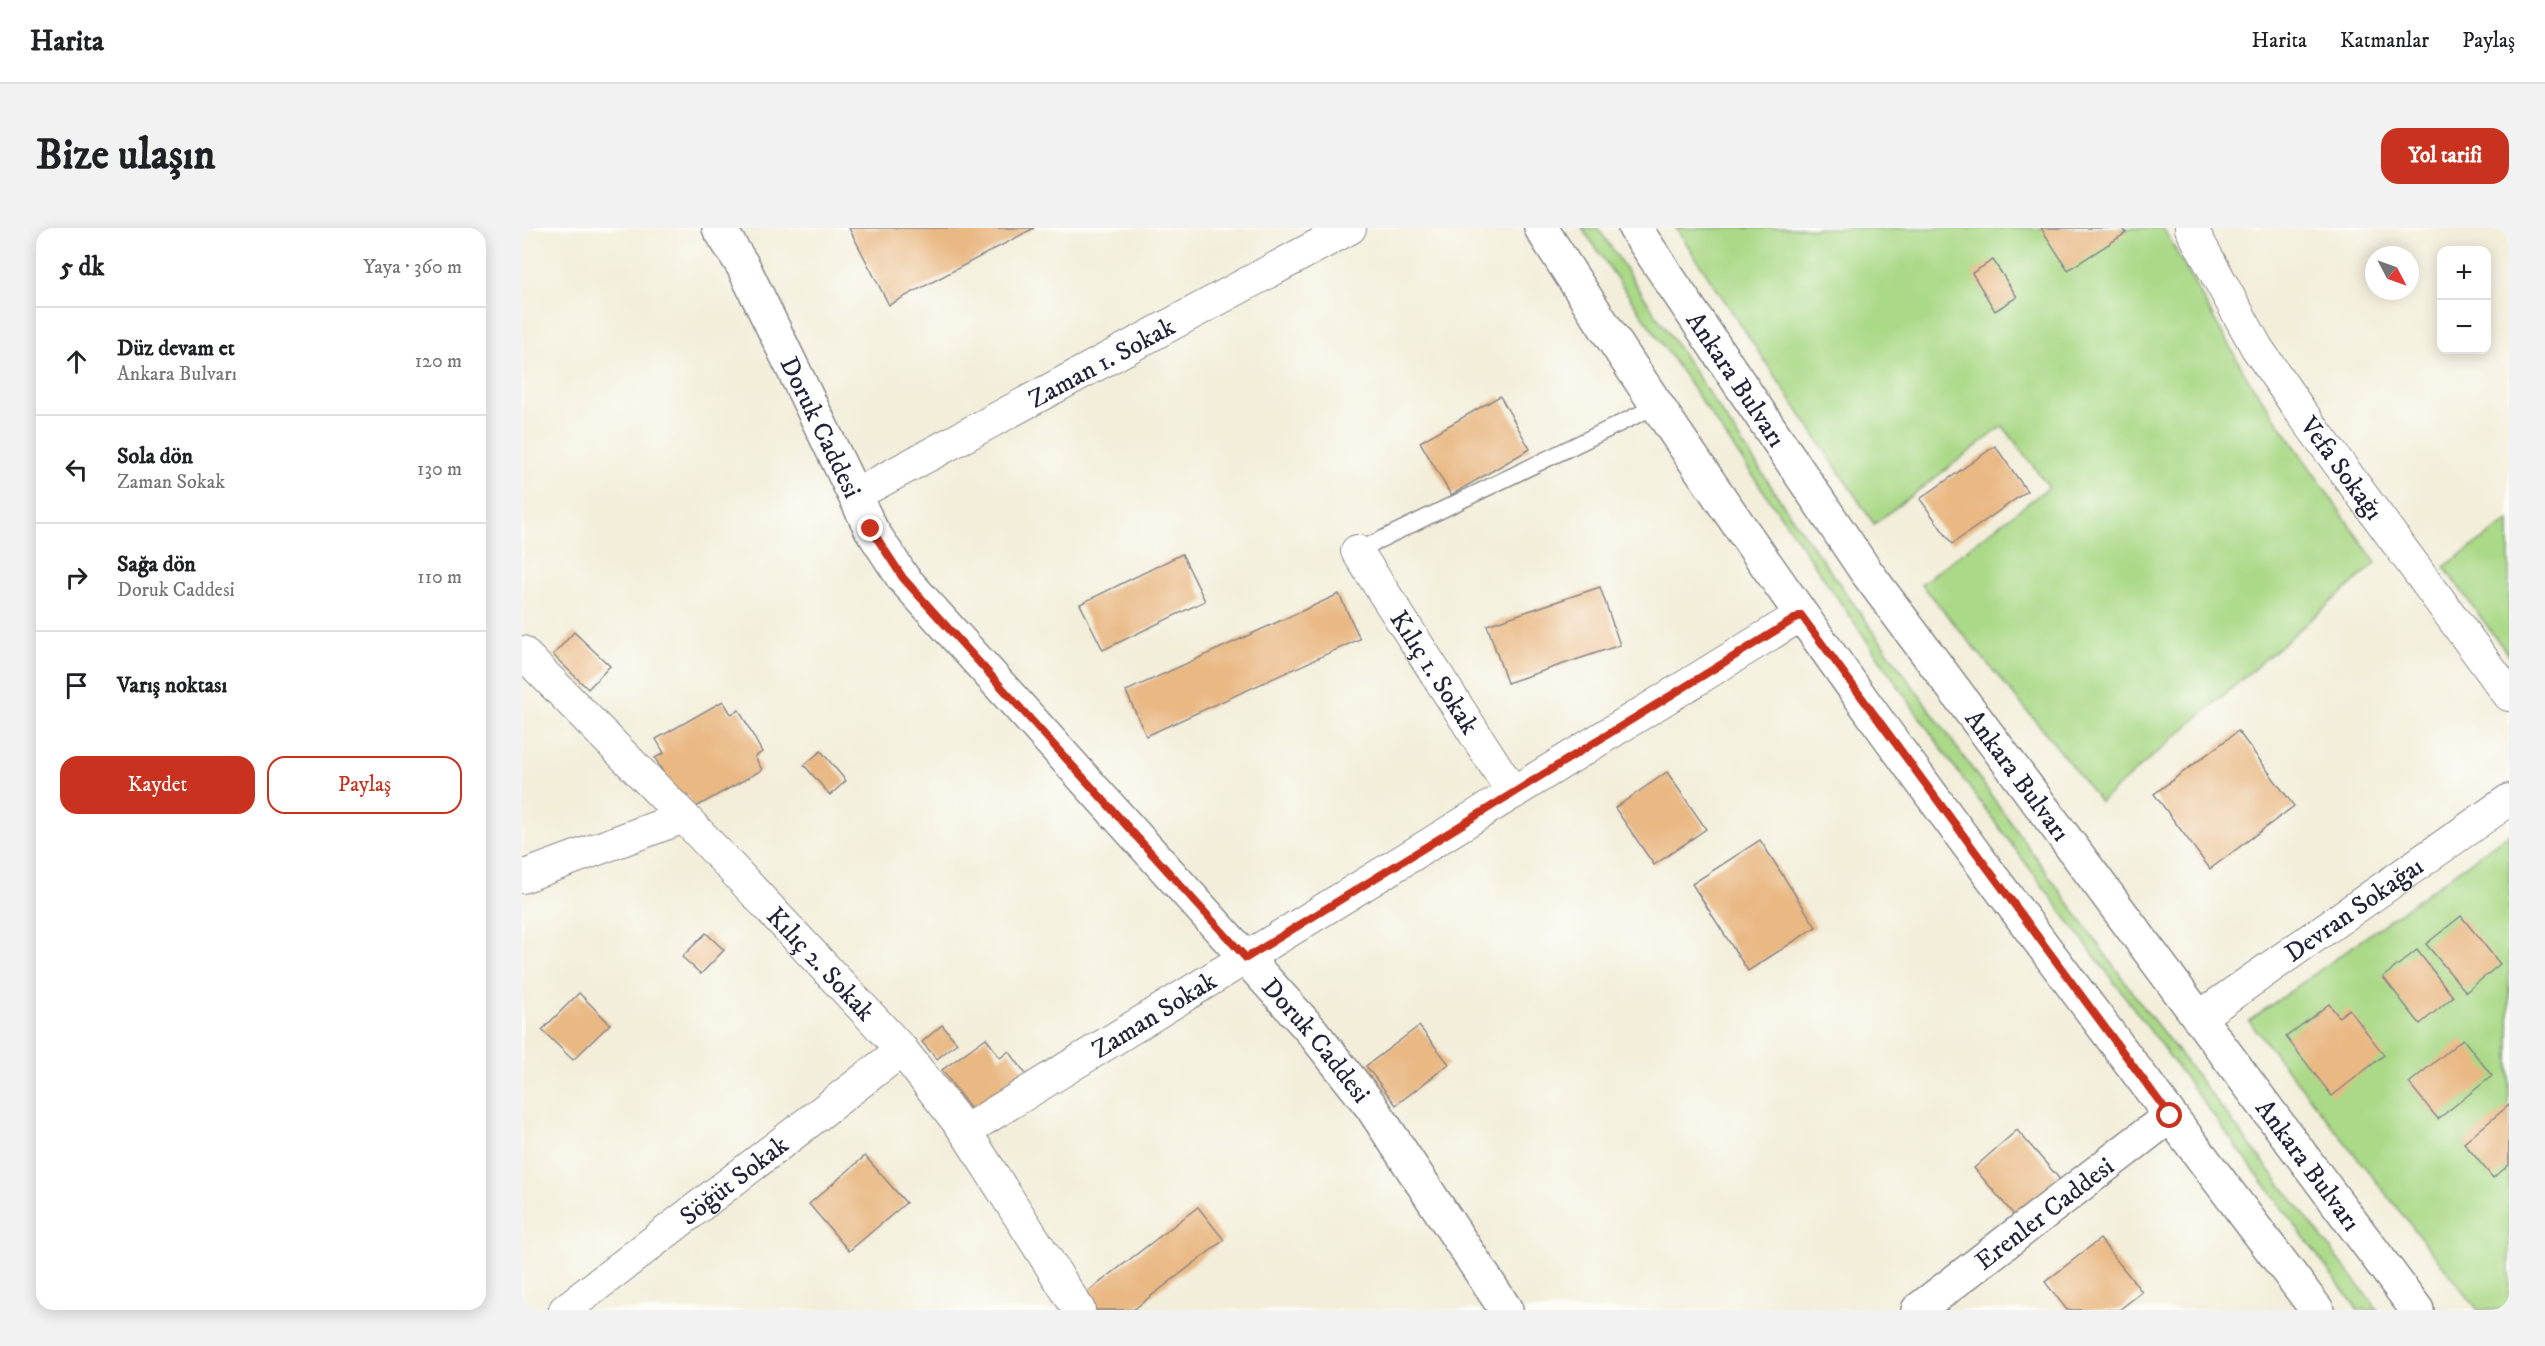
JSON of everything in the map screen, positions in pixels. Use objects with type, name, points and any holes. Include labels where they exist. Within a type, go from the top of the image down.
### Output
[{"type":"main road","name":"Doruk Caddesi","points":[[719,228],[743,266],[871,529],[903,578],[1310,1029],[1371,1106],[1506,1310]]},
{"type":"main road","points":[[1540,228],[1656,406],[1801,615],[2170,1116],[2317,1310]]},
{"type":"main road","name":"Ankara Bulvarı","points":[[1635,228],[1865,570],[2417,1310]]},
{"type":"main road","name":"Erenler Caddesi","points":[[1918,1310],[2170,1116]]},
{"type":"street","name":"Zaman 1. Sokak","points":[[855,495],[1350,228]]},
{"type":"street","name":"Vefa Sokağı","points":[[2191,228],[2252,338],[2301,412],[2509,695]]},
{"type":"street","name":"Kılıç 1. Sokak","points":[[1358,551],[1513,793]]},
{"type":"street","name":"Zaman Sokak","points":[[965,1131],[1801,615]]},
{"type":"street","name":"Kılıç 2. Sokak","points":[[522,652],[684,817],[902,1050],[965,1131],[1078,1310]]},
{"type":"street","name":"Devran Sokağaı","points":[[2198,1018],[2509,800]]},
{"type":"street","points":[[522,877],[684,817]]},
{"type":"street","name":"Söğüt Sokak","points":[[565,1310],[902,1050]]},
{"type":"lane","points":[[1358,551],[1656,406]]},
{"type":"green space","points":[[1582,228],[1598,228],[1795,522],[2141,1004],[2378,1310],[2358,1310],[1952,764]]},
{"type":"green space","points":[[1676,228],[2163,228],[2248,379],[2376,563],[2100,802],[2049,737],[1921,584],[2049,487],[2003,426],[1874,524]]},
{"type":"green space","points":[[2509,521],[2509,656],[2444,567]]},
{"type":"green space","points":[[2509,834],[2509,1310],[2478,1310],[2249,1021]]},
{"type":"building","points":[[849,228],[1034,228],[889,305]]},
{"type":"building","points":[[2041,228],[2123,228],[2126,233],[2068,270]]},
{"type":"building","points":[[1993,260],[2017,297],[1995,311],[1972,273]]},
{"type":"building","points":[[1500,396],[1530,449],[1451,495],[1420,442]]},
{"type":"building","points":[[1995,446],[2027,491],[1952,544],[1920,499]]},
{"type":"building","points":[[1182,554],[1205,601],[1103,650],[1080,604]]},
{"type":"building","points":[[1600,587],[1620,645],[1507,683],[1487,625]]},
{"type":"building","points":[[1339,594],[1360,639],[1146,736],[1126,691]]},
{"type":"building","points":[[574,632],[610,666],[588,689],[553,655]]},
{"type":"building","points":[[723,701],[731,714],[739,710],[762,752],[755,757],[762,770],[694,808],[687,795],[679,800],[655,758],[664,753],[656,739]]},
{"type":"building","points":[[2238,731],[2294,806],[2210,869],[2154,794]]},
{"type":"building","points":[[821,751],[846,781],[830,795],[804,765]]},
{"type":"building","points":[[1667,772],[1706,829],[1654,865],[1615,808]]},
{"type":"building","points":[[1760,840],[1816,927],[1748,971],[1692,884]]},
{"type":"building","points":[[2461,916],[2500,964],[2466,992],[2426,944]]},
{"type":"building","points":[[706,933],[724,950],[701,974],[682,957]]},
{"type":"building","points":[[2417,950],[2453,997],[2420,1024],[2383,977]]},
{"type":"building","points":[[579,993],[610,1024],[573,1060],[542,1030]]},
{"type":"building","points":[[2329,1004],[2339,1017],[2349,1009],[2384,1055],[2332,1096],[2286,1037]]},
{"type":"building","points":[[942,1025],[957,1043],[937,1059],[922,1042]]},
{"type":"building","points":[[1419,1026],[1449,1064],[1396,1105],[1366,1066]]},
{"type":"building","points":[[986,1038],[1000,1058],[1009,1051],[1028,1077],[975,1115],[942,1070]]},
{"type":"building","points":[[2463,1039],[2492,1076],[2438,1119],[2409,1083]]},
{"type":"building","points":[[2509,1105],[2509,1165],[2493,1178],[2464,1143]]},
{"type":"building","points":[[2017,1130],[2064,1184],[2020,1222],[1974,1168]]},
{"type":"building","points":[[865,1156],[906,1203],[849,1251],[809,1204]]},
{"type":"building","points":[[1198,1207],[1224,1240],[1133,1310],[1084,1310],[1077,1300]]},
{"type":"building","points":[[2100,1239],[2142,1292],[2119,1310],[2067,1310],[2045,1282]]},
{"type":"route","points":[[871,529],[903,578],[1246,958],[1801,615],[2170,1116]]}]
